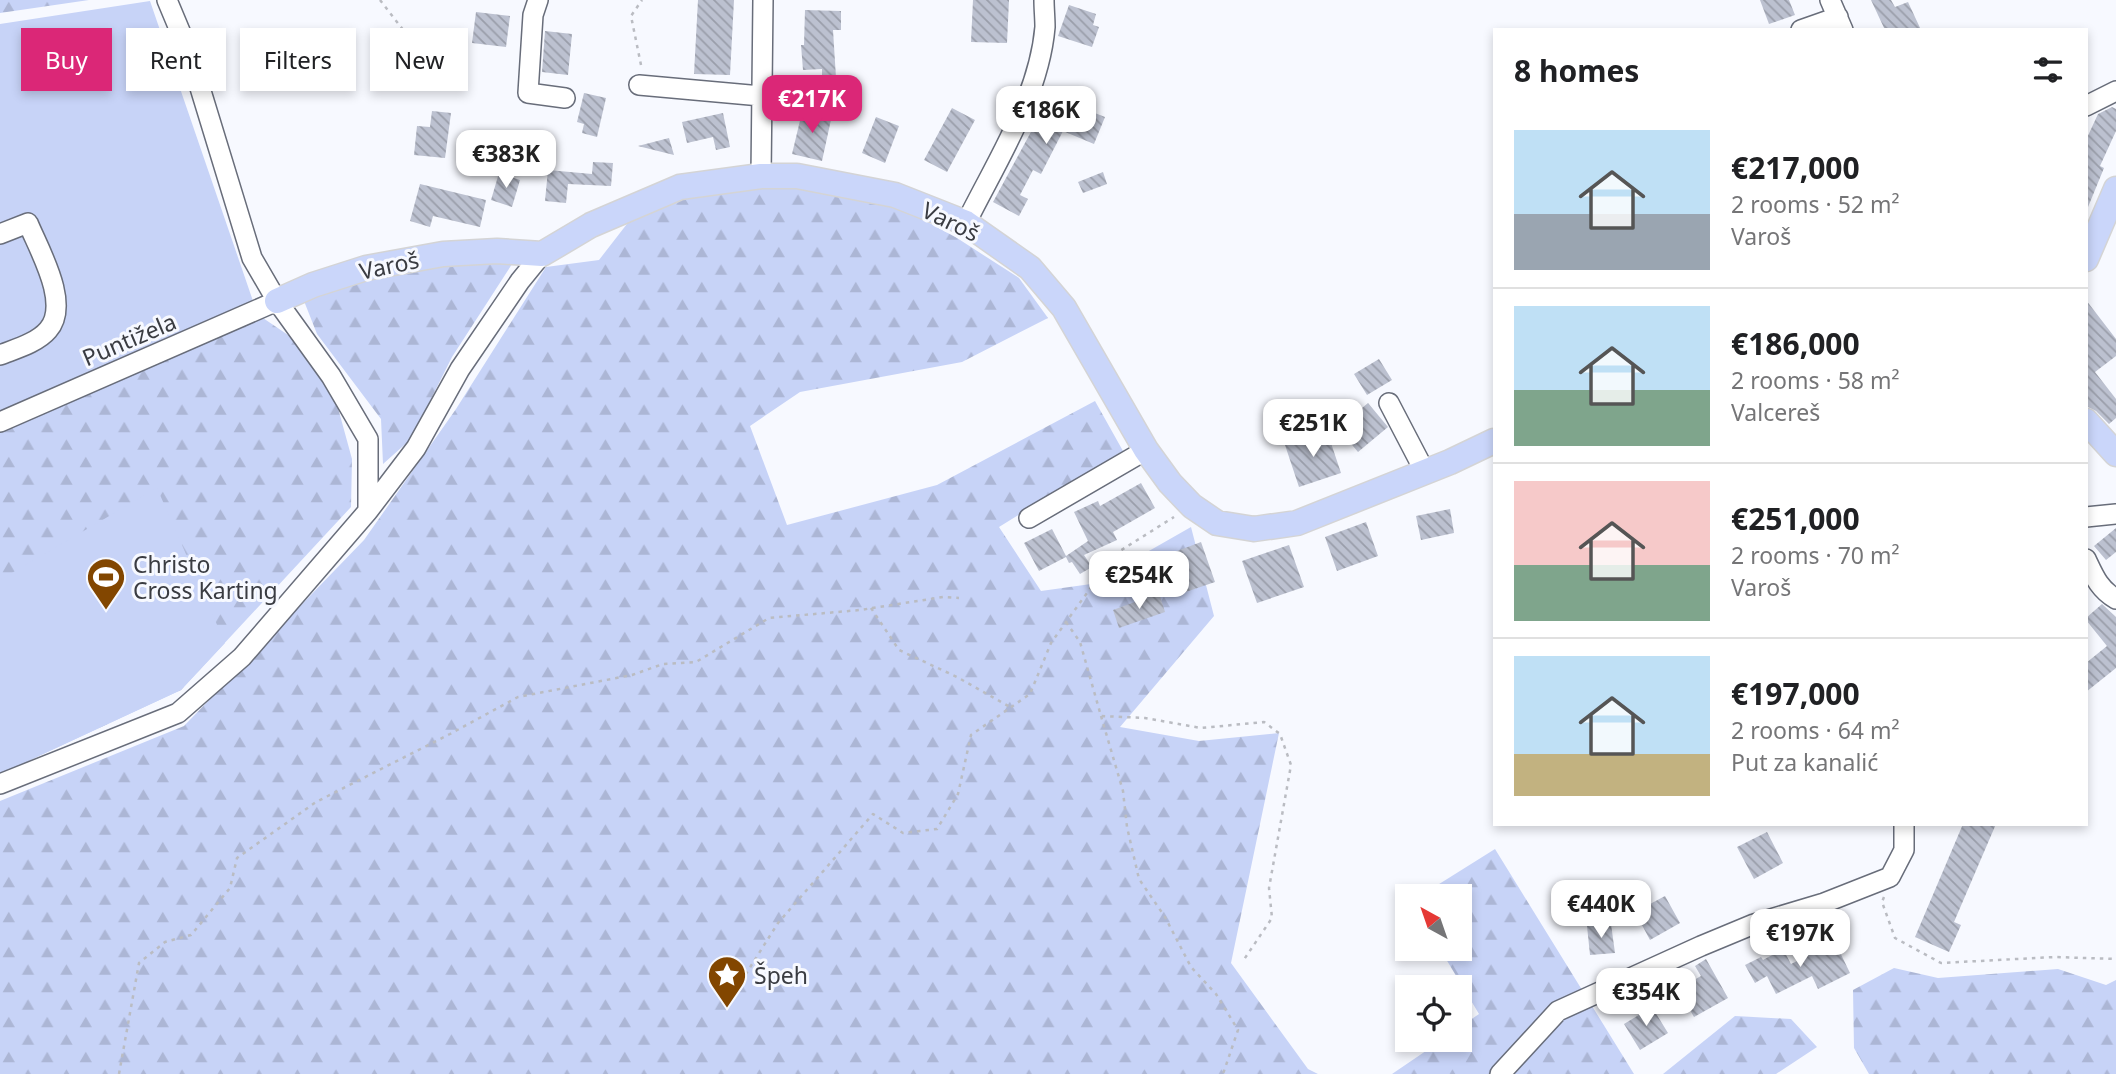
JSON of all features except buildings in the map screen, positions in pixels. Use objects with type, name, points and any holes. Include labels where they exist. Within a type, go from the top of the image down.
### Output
[{"type":"main road","name":"Varoš","points":[[277,302],[313,285],[366,268],[443,254],[497,251],[542,254],[590,225],[680,187],[761,176],[797,176],[895,195],[966,223],[1030,268],[1064,308],[1146,450],[1192,506],[1217,523],[1254,528],[1297,523],[1493,441]]},
{"type":"main road","points":[[2088,255],[2116,189]]},
{"type":"main road","points":[[2088,423],[2116,454]]},
{"type":"street","points":[[167,0],[190,55],[252,258],[277,302],[331,376],[368,439],[368,511]]},
{"type":"street","points":[[538,0],[533,15],[528,93],[565,98]]},
{"type":"street","points":[[761,176],[763,0]]},
{"type":"street","points":[[966,223],[1021,112],[1035,74],[1045,28],[1044,0]]},
{"type":"street","points":[[1806,28],[1837,15]]},
{"type":"street","points":[[640,75],[761,96]]},
{"type":"street","points":[[2088,105],[2116,91]]},
{"type":"street","points":[[0,234],[28,223],[56,292],[56,311],[50,329],[41,337],[0,355]]},
{"type":"street","points":[[0,784],[178,713],[242,657],[368,511],[416,448],[460,369],[520,281],[542,254]]},
{"type":"street","name":"Puntižela","points":[[0,422],[277,302]]},
{"type":"street","points":[[1389,403],[1425,472]]},
{"type":"street","points":[[1029,518],[1146,450]]},
{"type":"street","points":[[2088,517],[2116,514]]},
{"type":"street","points":[[2088,563],[2105,593],[2116,599]]},
{"type":"street","points":[[1500,1074],[1558,1011],[1754,924],[1824,903],[1890,877],[1904,850],[1904,826]]},
{"type":"path","points":[[380,0],[402,28]]},
{"type":"path","points":[[640,75],[631,16],[642,0]]},
{"type":"path","points":[[732,996],[778,923],[873,814],[903,833],[937,829],[958,794],[971,734],[1030,694],[1051,643],[1115,554],[1192,506]]},
{"type":"path","points":[[119,1074],[139,963],[165,943],[191,935],[230,888],[237,858],[316,802],[518,697],[632,675],[663,663],[696,662],[769,618],[871,608],[943,597],[959,598]]},
{"type":"path","points":[[871,608],[899,650],[957,677],[1010,708]]},
{"type":"path","points":[[1066,622],[1080,642],[1123,791],[1127,827],[1139,879],[1165,917],[1191,967],[1216,994],[1238,1030],[1223,1074]]},
{"type":"path","points":[[1101,716],[1145,718],[1201,728],[1264,722],[1280,734],[1292,765],[1269,888],[1272,918],[1243,961]]},
{"type":"path","points":[[1890,877],[1882,902],[1895,938],[1941,963],[2055,957],[2115,961]]},
{"type":"green space","points":[[0,0],[89,0],[0,13]]},
{"type":"green space","points":[[150,1],[159,28],[126,28],[126,91],[181,91],[253,301],[0,415],[0,24]]},
{"type":"green space","points":[[766,187],[796,188],[898,206],[957,238],[1019,278],[1048,318],[962,362],[800,392],[750,426],[787,525],[937,485],[1095,401],[1123,451],[999,527],[1041,591],[1091,584],[1191,527],[1214,616],[1120,727],[1199,741],[1279,733],[1231,963],[1308,1069],[1318,1074],[0,1074],[0,801],[184,726],[364,540],[456,409],[546,267],[599,260],[630,220],[683,198]]},
{"type":"green space","points":[[514,261],[452,357],[411,439],[383,464],[381,419],[317,334],[304,301],[371,275],[447,262]]},
{"type":"green space","points":[[263,318],[291,337],[335,397],[352,459],[351,507],[181,690],[0,774],[0,430]]},
{"type":"green space","name":"Christo Cross Karting","points":[[157,488],[225,643],[181,690],[0,774],[0,580]]},
{"type":"green space","points":[[1495,849],[1634,1074],[1392,1074],[1424,1052],[1472,1052],[1472,1019],[1479,1014],[1472,1002],[1472,975],[1456,975],[1447,961],[1472,961],[1472,884],[1439,884]]},
{"type":"green space","points":[[1894,968],[1938,978],[2058,969],[2106,985],[2116,980],[2116,1074],[1869,1074],[1854,1048],[1853,990]]},
{"type":"green space","points":[[1735,1016],[1791,1019],[1817,1047],[1776,1074],[1663,1074]]},
{"type":"place","name":"Christo Cross Karting","points":[[106,611]]},
{"type":"place","name":"Špeh","points":[[727,1009]]}]
